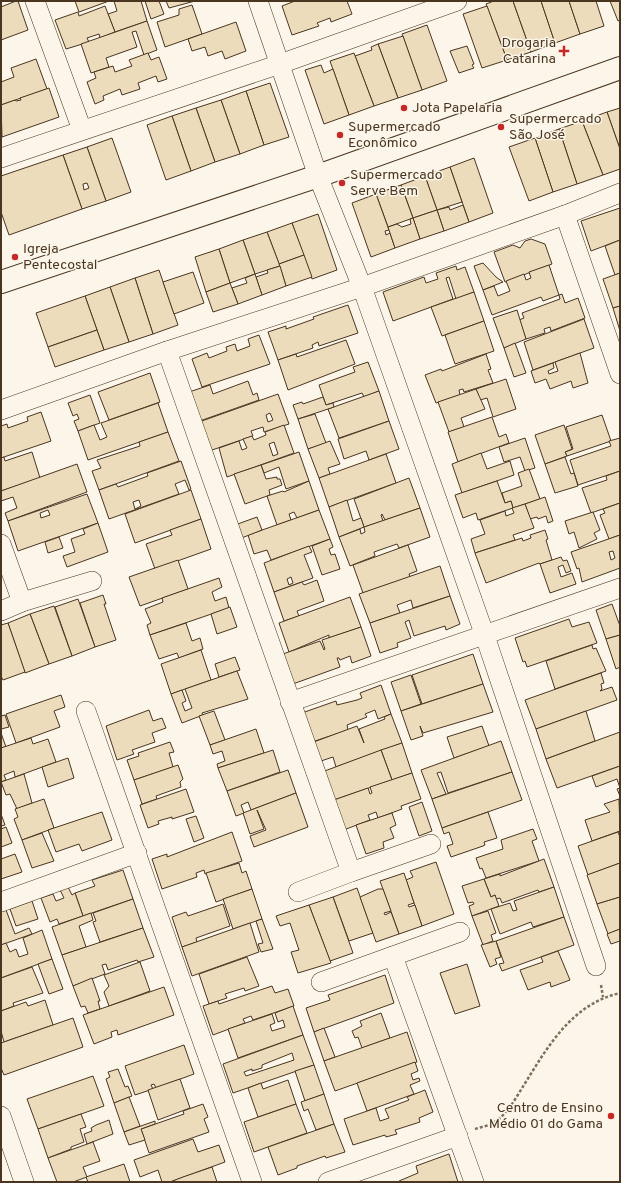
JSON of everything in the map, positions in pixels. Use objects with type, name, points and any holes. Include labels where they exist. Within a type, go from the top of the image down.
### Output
[{"type":"street","points":[[35,1],[82,130]]},
{"type":"street","points":[[258,1],[318,176],[362,287],[486,636],[596,966]]},
{"type":"street","points":[[1,158],[280,64],[457,1]]},
{"type":"street","points":[[1,282],[318,176],[620,68]]},
{"type":"street","points":[[1,410],[167,351],[362,287],[565,215],[620,193]]},
{"type":"street","points":[[565,215],[620,374]]},
{"type":"street","points":[[167,351],[351,872]]},
{"type":"street","points":[[1,544],[22,602]]},
{"type":"street","points":[[1,611],[22,602],[92,581]]},
{"type":"street","points":[[290,702],[486,636],[620,588]]},
{"type":"street","points":[[86,711],[252,1182]]},
{"type":"street","points":[[298,892],[432,844]]},
{"type":"street","points":[[1,902],[137,853]]},
{"type":"street","points":[[321,982],[460,932]]},
{"type":"street","points":[[393,956],[474,1182]]},
{"type":"street","points":[[1,1116],[24,1182]]},
{"type":"street","points":[[328,1182],[458,1136]]},
{"type":"path","points":[[458,1136],[493,1123],[510,1107],[547,1048],[575,1014],[603,997],[620,993]]},
{"type":"building","points":[[18,1],[28,30],[1,40],[1,7]]},
{"type":"building","points":[[75,1],[109,1],[79,12]]},
{"type":"building","points":[[114,1],[141,1],[147,21],[115,32],[108,14],[117,11]]},
{"type":"building","points":[[145,1],[159,1],[164,14],[151,19]]},
{"type":"building","points":[[166,1],[195,1],[169,8]]},
{"type":"building","points":[[295,1],[347,1],[352,14],[331,22],[330,18],[317,23],[319,26],[292,35],[282,6]]},
{"type":"building","points":[[494,1],[513,1],[531,52],[507,60],[486,4]]},
{"type":"building","points":[[513,1],[541,1],[555,43],[531,52]]},
{"type":"building","points":[[541,1],[569,1],[580,34],[555,43]]},
{"type":"building","points":[[569,1],[596,1],[604,26],[580,34]]},
{"type":"building","points":[[610,1],[620,1],[620,20],[618,21]]},
{"type":"building","points":[[192,5],[202,34],[165,47],[157,22],[179,15],[179,9]]},
{"type":"building","points":[[105,6],[115,32],[100,38],[99,34],[87,38],[89,42],[66,49],[55,20],[78,12],[79,16]]},
{"type":"building","points":[[487,6],[507,60],[482,68],[463,14]]},
{"type":"building","points":[[147,21],[157,50],[144,55],[136,31],[132,32],[137,47],[106,58],[109,67],[91,73],[81,44]]},
{"type":"building","points":[[236,22],[246,51],[225,59],[222,51],[208,56],[205,47],[192,51],[188,39]]},
{"type":"building","points":[[427,25],[447,81],[422,90],[402,34]]},
{"type":"building","points":[[403,36],[422,90],[398,98],[378,44]]},
{"type":"building","points":[[378,44],[398,98],[374,106],[355,56],[372,50],[371,47]]},
{"type":"building","points":[[467,46],[474,64],[472,65],[474,68],[459,73],[450,51]]},
{"type":"building","points":[[148,53],[151,60],[159,57],[167,79],[158,82],[156,76],[138,83],[140,89],[122,95],[120,89],[103,96],[104,100],[95,104],[87,82],[96,78],[94,72],[113,66],[115,72],[132,66],[129,60]]},
{"type":"building","points":[[354,53],[374,106],[349,115],[330,61]]},
{"type":"building","points":[[36,59],[47,89],[1,105],[1,82],[14,77],[11,68]]},
{"type":"building","points":[[321,65],[324,73],[333,69],[349,115],[324,124],[305,70]]},
{"type":"building","points":[[270,83],[289,137],[264,145],[246,91]]},
{"type":"building","points":[[49,88],[59,117],[2,137],[1,105],[15,100],[21,100],[20,98]]},
{"type":"building","points":[[246,91],[264,145],[240,154],[221,100]]},
{"type":"building","points":[[221,100],[240,154],[215,162],[196,108]]},
{"type":"building","points":[[196,108],[215,162],[191,171],[172,116]]},
{"type":"building","points":[[620,108],[620,149],[607,112]]},
{"type":"building","points":[[607,112],[620,149],[620,169],[603,175],[582,121]]},
{"type":"building","points":[[172,116],[191,171],[166,180],[147,125]]},
{"type":"building","points":[[582,121],[603,175],[577,184],[559,129]]},
{"type":"building","points":[[559,129],[577,184],[553,192],[535,138]]},
{"type":"building","points":[[112,138],[131,192],[106,201],[87,147]]},
{"type":"building","points":[[535,138],[553,192],[529,201],[509,147]]},
{"type":"building","points":[[87,147],[106,201],[82,209],[63,155]],"holes":[[[87,183],[89,188],[84,190],[83,184]]]},
{"type":"building","points":[[63,155],[82,209],[9,235],[1,212],[1,176]]},
{"type":"building","points":[[474,158],[493,213],[469,222],[450,167]]},
{"type":"building","points":[[450,167],[462,202],[437,210],[425,176]]},
{"type":"building","points":[[425,176],[437,210],[413,218],[401,185]]},
{"type":"building","points":[[401,185],[413,218],[388,227],[376,194]]},
{"type":"building","points":[[376,194],[389,230],[385,231],[386,235],[390,233],[395,248],[371,257],[352,203]]},
{"type":"building","points":[[463,205],[469,222],[444,231],[437,210],[449,207],[450,210]]},
{"type":"building","points":[[620,208],[620,240],[591,251],[581,221]]},
{"type":"building","points":[[437,210],[444,231],[420,239],[413,218]]},
{"type":"building","points":[[318,214],[337,270],[312,279],[292,223]]},
{"type":"building","points":[[413,218],[420,239],[395,248],[388,227],[397,224],[402,227],[411,224],[410,219]]},
{"type":"building","points":[[292,223],[304,255],[279,264],[267,232]]},
{"type":"building","points":[[267,232],[280,266],[255,274],[243,240]]},
{"type":"building","points":[[531,239],[545,244],[552,264],[505,282],[494,252],[513,245],[520,248],[525,241]]},
{"type":"building","points":[[243,240],[255,274],[230,283],[219,249]]},
{"type":"building","points":[[620,240],[620,273],[615,275],[605,246]]},
{"type":"building","points":[[219,249],[230,283],[206,292],[195,257]]},
{"type":"building","points":[[304,255],[312,277],[286,286],[279,264]]},
{"type":"building","points":[[483,263],[503,282],[483,290],[474,266]]},
{"type":"building","points":[[549,265],[559,295],[543,301],[541,297],[492,315],[483,290],[494,286],[498,296],[510,291],[506,281],[524,274],[526,280],[531,278],[529,272]]},
{"type":"building","points":[[280,266],[286,286],[262,295],[256,277],[268,273],[267,270]]},
{"type":"building","points":[[456,266],[457,270],[465,267],[474,292],[456,299],[449,277],[446,278],[453,299],[393,321],[383,292],[424,277],[426,283],[438,279],[436,273]]},
{"type":"building","points":[[159,270],[178,325],[153,334],[135,278]]},
{"type":"building","points":[[193,272],[204,303],[174,314],[163,282]]},
{"type":"building","points":[[620,273],[620,306],[613,308],[603,279]]},
{"type":"building","points":[[255,274],[262,295],[238,304],[232,288],[247,283],[245,278]]},
{"type":"building","points":[[135,278],[153,334],[129,342],[110,287]]},
{"type":"building","points":[[230,283],[238,304],[213,312],[206,292]]},
{"type":"building","points":[[110,287],[129,342],[104,350],[85,296]]},
{"type":"building","points":[[474,292],[484,321],[442,336],[431,307]]},
{"type":"building","points":[[562,294],[565,303],[578,298],[585,318],[551,331],[550,327],[544,329],[545,333],[526,339],[519,320],[524,318],[522,313],[560,299],[559,295]]},
{"type":"building","points":[[85,296],[97,330],[48,347],[36,313]]},
{"type":"building","points":[[348,305],[358,333],[319,346],[318,342],[312,345],[313,348],[278,360],[268,332],[286,326],[286,329],[314,319],[313,317]]},
{"type":"building","points":[[620,306],[620,331],[613,308]]},
{"type":"building","points":[[517,310],[526,339],[504,348],[493,318]]},
{"type":"building","points":[[584,319],[594,348],[533,370],[524,342]]},
{"type":"building","points":[[484,321],[494,351],[455,364],[445,335]]},
{"type":"building","points":[[97,330],[104,350],[55,367],[48,347]]},
{"type":"building","points":[[259,335],[270,364],[202,387],[192,359],[207,353],[209,358],[227,351],[226,347],[235,344],[237,351],[250,346],[248,339]]},
{"type":"building","points":[[346,340],[355,364],[288,390],[278,360],[296,354],[297,357]]},
{"type":"building","points":[[515,343],[526,373],[514,377],[504,348]]},
{"type":"building","points":[[580,353],[588,383],[573,388],[571,381],[550,389],[546,379],[535,383],[531,371],[553,363],[554,368],[548,371],[549,374],[558,371],[555,362]]},
{"type":"building","points":[[486,354],[491,369],[488,370],[493,383],[464,392],[463,389],[459,390],[460,395],[436,403],[425,375],[441,369],[442,371]]},
{"type":"building","points":[[368,362],[379,391],[364,397],[362,393],[326,405],[319,385],[355,372],[353,367]]},
{"type":"building","points":[[150,373],[160,402],[109,420],[98,392]]},
{"type":"building","points":[[506,379],[516,409],[493,417],[487,398],[480,400],[476,389]]},
{"type":"building","points":[[248,381],[253,395],[257,393],[259,400],[197,422],[186,393],[210,385],[213,394]]},
{"type":"building","points":[[476,389],[485,409],[461,418],[464,427],[449,432],[438,402]]},
{"type":"building","points":[[379,391],[389,421],[339,438],[328,409]]},
{"type":"building","points":[[278,394],[289,424],[264,432],[263,427],[251,431],[253,436],[209,451],[199,422]],"holes":[[[270,413],[273,420],[268,422],[266,415]]]},
{"type":"building","points":[[90,395],[100,423],[78,431],[74,421],[79,419],[77,414],[73,416],[68,403]]},
{"type":"building","points":[[323,397],[326,405],[333,403],[334,407],[298,419],[293,405],[302,402],[303,404]]},
{"type":"building","points":[[158,403],[168,432],[88,460],[78,431],[94,425],[100,440],[107,437],[101,423]]},
{"type":"building","points":[[41,412],[51,441],[1,458],[1,426],[7,424],[8,428],[28,421],[27,417]]},
{"type":"building","points":[[315,414],[326,443],[308,449],[298,419]]},
{"type":"building","points":[[602,415],[611,441],[567,456],[565,452],[573,449],[566,427]]},
{"type":"building","points":[[492,417],[499,437],[506,434],[509,443],[458,462],[448,432]]},
{"type":"building","points":[[389,421],[399,449],[369,460],[366,451],[344,459],[338,439]]},
{"type":"building","points":[[284,425],[294,453],[227,477],[219,448],[239,441],[242,450],[247,448],[243,439],[252,436],[254,440],[266,435],[265,432]],"holes":[[[274,442],[278,454],[273,456],[269,444]]]},
{"type":"building","points":[[564,425],[572,449],[565,452],[567,456],[545,464],[535,435]]},
{"type":"building","points":[[168,432],[179,461],[99,490],[92,471],[101,468],[97,460],[140,446],[139,442]]},
{"type":"building","points":[[525,438],[535,468],[525,471],[520,457],[504,462],[499,447]]},
{"type":"building","points":[[620,438],[620,471],[578,485],[570,460],[611,446],[609,441]]},
{"type":"building","points":[[330,441],[340,464],[328,468],[330,474],[319,478],[308,449]]},
{"type":"building","points":[[32,452],[40,478],[1,491],[1,458],[4,457],[5,461]]},
{"type":"building","points":[[299,452],[309,481],[286,489],[279,467],[264,473],[261,465]]},
{"type":"building","points":[[481,453],[487,469],[510,461],[514,475],[462,493],[452,464]]},
{"type":"building","points":[[386,454],[396,483],[329,507],[319,478]]},
{"type":"building","points":[[565,457],[571,474],[574,473],[578,486],[555,493],[545,464]]},
{"type":"building","points":[[181,461],[191,489],[189,490],[185,480],[175,484],[179,494],[109,519],[99,490],[116,484],[118,487],[148,476],[147,473]],"holes":[[[139,500],[141,506],[135,509],[133,502]]]},
{"type":"building","points":[[77,464],[87,492],[8,521],[5,513],[17,508],[13,497],[1,501],[1,491]]},
{"type":"building","points":[[261,465],[266,479],[277,477],[277,479],[280,479],[282,485],[269,490],[270,495],[245,504],[234,474]]},
{"type":"building","points":[[529,469],[540,499],[513,508],[511,501],[505,503],[502,493],[522,486],[518,473]]},
{"type":"building","points":[[620,471],[620,503],[591,513],[582,488],[607,480],[606,476]]},
{"type":"building","points":[[409,478],[420,508],[385,520],[382,514],[383,521],[364,527],[354,499]]},
{"type":"building","points":[[309,481],[319,510],[297,518],[294,512],[289,514],[291,520],[277,525],[267,496],[283,491],[284,492]]},
{"type":"building","points":[[497,481],[505,503],[511,501],[513,508],[478,520],[476,513],[463,518],[455,495]]},
{"type":"building","points":[[191,490],[201,519],[135,543],[125,514]]},
{"type":"building","points":[[87,494],[98,523],[18,551],[8,521]],"holes":[[[48,510],[50,515],[41,518],[40,513]]]},
{"type":"building","points":[[545,497],[553,521],[548,523],[546,516],[538,519],[537,517],[530,519],[525,504]]},
{"type":"building","points":[[347,500],[353,521],[361,518],[364,527],[339,537],[329,507]]},
{"type":"building","points":[[620,503],[620,535],[609,539],[600,515],[605,513],[603,509]]},
{"type":"building","points":[[525,504],[534,528],[513,535],[515,540],[475,553],[471,539],[485,534],[480,520],[505,511],[506,516],[514,513],[512,508]]},
{"type":"building","points":[[420,508],[430,537],[399,548],[397,544],[374,552],[375,556],[350,566],[339,537],[360,529],[361,534],[365,532],[364,527]]},
{"type":"building","points":[[319,510],[330,539],[271,560],[267,550],[254,554],[248,535]]},
{"type":"building","points":[[593,512],[600,530],[594,533],[597,539],[579,548],[574,532],[569,534],[565,521]]},
{"type":"building","points":[[257,517],[262,530],[239,539],[235,525]]},
{"type":"building","points":[[201,519],[211,549],[155,569],[146,544],[172,535],[170,530]]},
{"type":"building","points":[[98,523],[108,552],[67,567],[63,556],[75,552],[71,539],[85,534],[83,529]]},
{"type":"building","points":[[545,530],[548,539],[546,540],[552,560],[539,563],[486,583],[475,553],[522,538],[523,541],[531,538],[530,535]]},
{"type":"building","points":[[620,535],[620,568],[582,582],[579,568],[577,569],[571,552]],"holes":[[[613,551],[615,558],[611,560],[609,552]]]},
{"type":"building","points":[[59,537],[63,548],[48,553],[45,542]]},
{"type":"building","points":[[330,539],[333,547],[329,549],[331,555],[335,554],[340,569],[322,575],[312,546]]},
{"type":"building","points":[[408,545],[417,571],[409,574],[410,577],[363,593],[353,565]]},
{"type":"building","points":[[309,546],[312,552],[304,555],[313,578],[274,592],[264,563]],"holes":[[[291,577],[293,583],[289,585],[287,579]]]},
{"type":"building","points":[[561,557],[563,561],[567,560],[571,571],[566,573],[563,565],[558,567],[561,577],[572,573],[576,584],[550,593],[540,564]]},
{"type":"building","points":[[178,560],[188,589],[140,606],[129,577]]},
{"type":"building","points":[[440,566],[450,596],[413,608],[411,600],[397,605],[400,613],[370,623],[359,594]]},
{"type":"building","points":[[219,578],[222,587],[212,592],[215,601],[226,597],[229,608],[150,635],[147,625],[151,623],[145,609],[163,602],[162,598]]},
{"type":"building","points":[[317,580],[324,601],[297,611],[299,616],[284,621],[274,592],[302,582],[304,585]]},
{"type":"building","points":[[103,595],[106,604],[104,604],[116,640],[95,647],[80,603]]},
{"type":"building","points":[[450,596],[460,624],[446,630],[445,626],[414,636],[409,620],[405,622],[411,638],[397,643],[398,647],[380,653],[370,623]]},
{"type":"building","points":[[350,597],[361,627],[329,638],[329,635],[289,652],[279,623]]},
{"type":"building","points":[[78,599],[95,647],[72,656],[55,607]]},
{"type":"building","points":[[612,604],[620,626],[620,635],[606,639],[596,610]]},
{"type":"building","points":[[54,606],[72,656],[49,664],[30,614]]},
{"type":"building","points":[[230,607],[237,627],[217,634],[211,614]]},
{"type":"building","points":[[30,614],[49,664],[25,673],[8,623]]},
{"type":"building","points":[[569,619],[572,627],[589,622],[597,643],[527,667],[525,661],[523,662],[515,638]]},
{"type":"building","points":[[8,623],[25,672],[3,680],[1,676],[1,625]]},
{"type":"building","points":[[186,623],[192,641],[200,638],[203,649],[179,658],[177,653],[159,659],[150,635]]},
{"type":"building","points":[[361,627],[371,656],[352,663],[350,656],[340,660],[337,658],[340,667],[290,685],[280,655],[320,641],[324,650],[322,640]]},
{"type":"building","points":[[620,635],[620,667],[616,669],[606,639]]},
{"type":"building","points":[[592,645],[593,649],[596,648],[606,671],[555,689],[546,661]]},
{"type":"building","points":[[201,650],[211,680],[171,694],[161,664]]},
{"type":"building","points":[[473,654],[483,684],[422,704],[412,675]]},
{"type":"building","points":[[235,657],[240,670],[219,677],[215,664]]},
{"type":"building","points":[[237,671],[248,699],[202,713],[203,715],[182,723],[171,694],[182,690],[186,701],[182,703],[185,711],[192,708],[185,689]]},
{"type":"building","points":[[601,673],[604,683],[601,684],[602,689],[600,691],[612,687],[617,700],[536,729],[525,700]]},
{"type":"building","points":[[411,675],[421,704],[401,711],[391,682]]},
{"type":"building","points":[[483,684],[493,712],[423,733],[420,726],[423,736],[411,740],[401,711]]},
{"type":"building","points":[[381,685],[391,714],[378,719],[375,710],[365,714],[367,717],[347,725],[348,730],[309,743],[299,714],[336,701],[337,705],[357,700],[362,698],[360,693]]},
{"type":"building","points":[[61,695],[65,707],[54,711],[60,727],[16,743],[6,714]]},
{"type":"building","points":[[149,710],[153,721],[162,718],[166,728],[152,733],[155,742],[132,750],[134,754],[117,760],[106,726]]},
{"type":"building","points":[[214,711],[225,740],[210,745],[199,716]]},
{"type":"building","points":[[586,711],[595,741],[546,759],[536,729]]},
{"type":"building","points":[[391,714],[402,743],[336,767],[333,757],[318,762],[311,743],[357,726],[364,743],[359,729],[385,719],[384,717]]},
{"type":"building","points":[[5,715],[9,727],[1,729],[1,716]]},
{"type":"building","points":[[482,726],[489,746],[454,758],[447,737]]},
{"type":"building","points":[[256,729],[264,753],[218,768],[217,764],[225,761],[222,751],[213,754],[210,745]]},
{"type":"building","points":[[620,732],[620,766],[557,788],[546,759]]},
{"type":"building","points":[[1,733],[6,747],[1,748]]},
{"type":"building","points":[[31,738],[33,744],[48,739],[56,762],[15,777],[14,771],[4,775],[6,780],[1,782],[1,748]]},
{"type":"building","points":[[501,741],[512,772],[448,793],[441,772],[437,773],[446,794],[432,799],[421,770]]},
{"type":"building","points":[[170,742],[174,752],[169,753],[173,767],[134,780],[127,760],[139,756],[138,753]]},
{"type":"building","points":[[402,743],[412,773],[392,780],[381,750]]},
{"type":"building","points":[[273,750],[280,772],[227,791],[218,768]]},
{"type":"building","points":[[381,750],[392,780],[331,801],[322,772]]},
{"type":"building","points":[[68,758],[74,778],[48,787],[42,767]]},
{"type":"building","points":[[178,765],[183,779],[180,782],[181,787],[156,796],[157,799],[142,804],[134,780]]},
{"type":"building","points":[[620,766],[620,788],[617,779],[596,787],[592,776]]},
{"type":"building","points":[[288,770],[296,793],[251,810],[248,802],[241,805],[244,813],[236,816],[227,791]]},
{"type":"building","points":[[512,772],[522,800],[442,828],[432,799]]},
{"type":"building","points":[[412,773],[421,799],[401,806],[402,809],[378,818],[376,812],[368,815],[370,820],[341,831],[331,801],[368,788],[370,794],[372,793],[370,787]]},
{"type":"building","points":[[24,774],[32,803],[17,809],[10,794],[6,795],[1,782]]},
{"type":"building","points":[[620,788],[620,796],[617,789]]},
{"type":"building","points":[[186,789],[194,812],[172,819],[172,817],[158,821],[159,824],[148,828],[140,805]]},
{"type":"building","points":[[296,793],[308,827],[254,847],[250,836],[266,830],[257,810],[264,829],[250,834],[243,813]]},
{"type":"building","points":[[44,799],[54,828],[22,840],[14,819],[18,817],[15,809]]},
{"type":"building","points":[[619,799],[620,831],[592,841],[585,820],[610,812],[604,804]]},
{"type":"building","points":[[422,802],[432,831],[419,836],[409,807]]},
{"type":"building","points":[[102,812],[112,840],[82,851],[79,844],[56,852],[48,830]]},
{"type":"building","points":[[488,812],[497,838],[484,842],[485,845],[483,846],[451,857],[447,846],[453,844],[449,832],[444,834],[442,828]]},
{"type":"building","points":[[392,813],[396,825],[390,828],[394,838],[383,842],[384,848],[366,854],[356,825]]},
{"type":"building","points":[[1,814],[5,825],[1,826]]},
{"type":"building","points":[[196,816],[204,838],[194,842],[186,819]]},
{"type":"building","points":[[6,827],[12,843],[1,847],[1,829]]},
{"type":"building","points":[[533,829],[537,839],[532,841],[539,861],[486,878],[482,868],[480,869],[476,858],[503,849],[501,840]]},
{"type":"building","points":[[232,832],[242,861],[205,874],[204,870],[196,873],[197,877],[162,889],[152,859],[167,854],[167,857]]},
{"type":"building","points":[[618,832],[620,837],[620,863],[588,875],[578,846]]},
{"type":"building","points":[[42,833],[54,861],[32,868],[22,840]]},
{"type":"building","points":[[15,854],[22,872],[1,879],[1,859]]},
{"type":"building","points":[[544,859],[554,887],[539,892],[538,890],[502,903],[500,898],[496,899],[495,895],[491,897],[484,879],[500,874],[500,876]]},
{"type":"building","points":[[436,862],[454,914],[422,926],[406,880],[413,877],[410,871]]},
{"type":"building","points":[[239,863],[242,873],[246,871],[252,889],[216,902],[206,873]]},
{"type":"building","points":[[620,863],[620,897],[597,904],[587,875]]},
{"type":"building","points":[[123,870],[133,899],[83,916],[75,893],[95,886],[92,880]]},
{"type":"building","points":[[404,873],[414,903],[408,905],[409,907],[415,905],[422,926],[399,934],[380,881]]},
{"type":"building","points":[[484,879],[491,897],[495,895],[499,906],[472,916],[469,906],[474,904],[473,902],[468,903],[462,886]]},
{"type":"building","points":[[68,887],[72,895],[75,893],[83,916],[59,924],[57,919],[50,922],[41,898],[53,894],[56,901],[64,898],[60,890]]},
{"type":"building","points":[[554,887],[564,917],[533,927],[531,922],[500,934],[491,909],[510,903],[513,911],[517,910],[514,901]]},
{"type":"building","points":[[357,888],[373,933],[349,941],[333,897]]},
{"type":"building","points":[[252,889],[262,919],[233,929],[223,899]]},
{"type":"building","points":[[378,889],[383,889],[391,911],[384,913],[385,915],[391,912],[399,934],[376,942],[360,897]]},
{"type":"building","points":[[333,897],[353,953],[330,961],[309,905]]},
{"type":"building","points":[[620,897],[620,929],[608,934],[597,904]]},
{"type":"building","points":[[133,899],[143,928],[100,942],[93,922],[96,921],[93,913]]},
{"type":"building","points":[[32,901],[38,919],[16,926],[10,909]]},
{"type":"building","points":[[223,904],[230,926],[196,938],[197,942],[182,947],[172,917],[186,912],[188,916]]},
{"type":"building","points":[[309,905],[331,963],[298,973],[291,952],[299,950],[290,923],[280,926],[276,916]]},
{"type":"building","points":[[6,910],[15,934],[29,928],[32,934],[1,945],[1,912]]},
{"type":"building","points":[[488,911],[496,933],[491,935],[493,941],[483,945],[472,916]]},
{"type":"building","points":[[91,913],[93,920],[79,926],[86,947],[62,955],[52,927]]},
{"type":"building","points":[[564,917],[574,945],[502,971],[499,964],[504,963],[496,941]]},
{"type":"building","points":[[262,919],[273,949],[261,952],[258,944],[263,943],[256,921]]},
{"type":"building","points":[[250,923],[259,952],[192,976],[182,947]]},
{"type":"building","points":[[143,928],[154,957],[138,962],[137,960],[108,970],[106,964],[102,965],[105,974],[73,986],[62,955]]},
{"type":"building","points":[[620,929],[620,941],[611,944],[607,934]]},
{"type":"building","points":[[42,930],[52,959],[1,978],[1,945],[6,943],[10,952],[16,949],[19,957],[28,954],[23,938]]},
{"type":"building","points":[[496,941],[501,957],[495,959],[497,964],[490,967],[481,945]]},
{"type":"building","points":[[558,951],[570,980],[551,987],[550,982],[528,990],[520,970],[543,962],[541,957]]},
{"type":"building","points":[[247,957],[259,986],[245,991],[244,988],[225,994],[227,998],[209,1004],[199,974]]},
{"type":"building","points":[[52,959],[63,989],[49,994],[38,964]]},
{"type":"building","points":[[140,962],[150,991],[109,1006],[104,992],[109,986],[104,975]]},
{"type":"building","points":[[467,964],[480,1006],[455,1014],[440,973]]},
{"type":"building","points":[[32,967],[43,993],[13,1003],[14,1006],[1,1011],[1,978]]},
{"type":"building","points":[[385,975],[394,1003],[314,1032],[306,1008],[330,1000],[328,995]]},
{"type":"building","points":[[92,978],[100,1001],[98,1001],[100,1009],[88,1013],[85,1006],[81,1007],[73,986]]},
{"type":"building","points":[[272,986],[275,993],[288,989],[294,1006],[253,1020],[251,1016],[243,1019],[245,1023],[213,1035],[203,1006],[218,1001],[219,1004]]},
{"type":"building","points":[[164,987],[174,1015],[118,1035],[117,1030],[111,1032],[112,1037],[94,1044],[83,1015]]},
{"type":"building","points":[[45,1000],[53,1025],[4,1042],[1,1031],[1,1011],[26,1002],[28,1006]]},
{"type":"building","points":[[293,1006],[303,1035],[238,1058],[228,1029],[272,1014],[275,1023],[270,1025],[272,1031],[285,1027],[283,1020],[278,1022],[275,1013]]},
{"type":"building","points":[[381,1013],[390,1038],[362,1048],[358,1037],[355,1038],[352,1031],[362,1026],[360,1021]]},
{"type":"building","points":[[73,1018],[83,1047],[4,1075],[1,1068],[1,1043]]},
{"type":"building","points":[[324,1028],[335,1057],[324,1061],[314,1032]]},
{"type":"building","points":[[407,1032],[417,1062],[335,1091],[324,1061]]},
{"type":"building","points":[[303,1035],[314,1065],[233,1093],[223,1064]],"holes":[[[292,1053],[294,1060],[246,1076],[244,1072],[262,1068],[262,1065]]]},
{"type":"building","points":[[184,1045],[194,1074],[156,1088],[154,1084],[151,1085],[153,1089],[135,1095],[125,1066]]},
{"type":"building","points":[[415,1062],[418,1071],[411,1074],[413,1080],[419,1078],[420,1081],[410,1085],[414,1094],[367,1111],[357,1083]]},
{"type":"building","points":[[314,1065],[324,1094],[305,1101],[295,1071]]},
{"type":"building","points":[[118,1069],[125,1087],[128,1086],[132,1096],[114,1103],[106,1079],[110,1077],[108,1072]]},
{"type":"building","points":[[93,1076],[104,1106],[38,1129],[27,1099]]},
{"type":"building","points":[[180,1079],[190,1108],[158,1120],[148,1090]]},
{"type":"building","points":[[288,1080],[296,1104],[258,1117],[248,1088],[261,1083],[263,1089]]},
{"type":"building","points":[[425,1090],[433,1112],[419,1118],[420,1122],[395,1130],[397,1134],[386,1137],[385,1135],[353,1145],[344,1119],[376,1108],[380,1121],[389,1118],[385,1109],[409,1100],[407,1097]]},
{"type":"building","points":[[324,1094],[334,1124],[316,1130],[308,1109],[304,1111],[301,1102]]},
{"type":"building","points":[[129,1097],[140,1126],[124,1132],[114,1103]]},
{"type":"building","points":[[203,1104],[208,1117],[204,1119],[209,1132],[149,1153],[141,1129],[184,1114],[183,1111]]},
{"type":"building","points":[[296,1104],[307,1133],[254,1152],[244,1122]]},
{"type":"building","points":[[81,1114],[86,1127],[80,1129],[84,1142],[48,1158],[38,1129]]},
{"type":"building","points":[[109,1120],[113,1134],[87,1144],[84,1134],[92,1131],[91,1128],[96,1125]]},
{"type":"building","points":[[155,1121],[155,1124],[141,1129],[145,1140],[129,1145],[124,1132]]},
{"type":"building","points":[[334,1124],[345,1152],[326,1158],[325,1156],[297,1166],[297,1168],[278,1175],[268,1147]]},
{"type":"building","points":[[193,1139],[198,1152],[219,1145],[225,1162],[170,1182],[162,1182],[158,1170],[140,1177],[134,1160]]},
{"type":"building","points":[[93,1142],[100,1161],[83,1167],[87,1177],[73,1182],[57,1182],[48,1158]]},
{"type":"building","points":[[449,1154],[458,1182],[399,1182],[418,1173],[416,1166]]},
{"type":"building","points":[[124,1164],[130,1182],[88,1182],[86,1177]]},
{"type":"building","points":[[212,1167],[217,1182],[170,1182],[183,1177]]},
{"type":"place","name":"Drogaria Catarina","points":[[564,51]]},
{"type":"place","name":"Jota Papelaria","points":[[404,108]]},
{"type":"place","name":"Supermercado São José","points":[[501,127]]},
{"type":"place","name":"Supermercado Econômico","points":[[340,135]]},
{"type":"place","name":"Supermercado Serve Bem","points":[[342,183]]},
{"type":"place","name":"Igreja Pentecostal","points":[[15,257]]},
{"type":"place","name":"Centro de Ensino Médio 01 do Gama","points":[[611,1116]]}]
